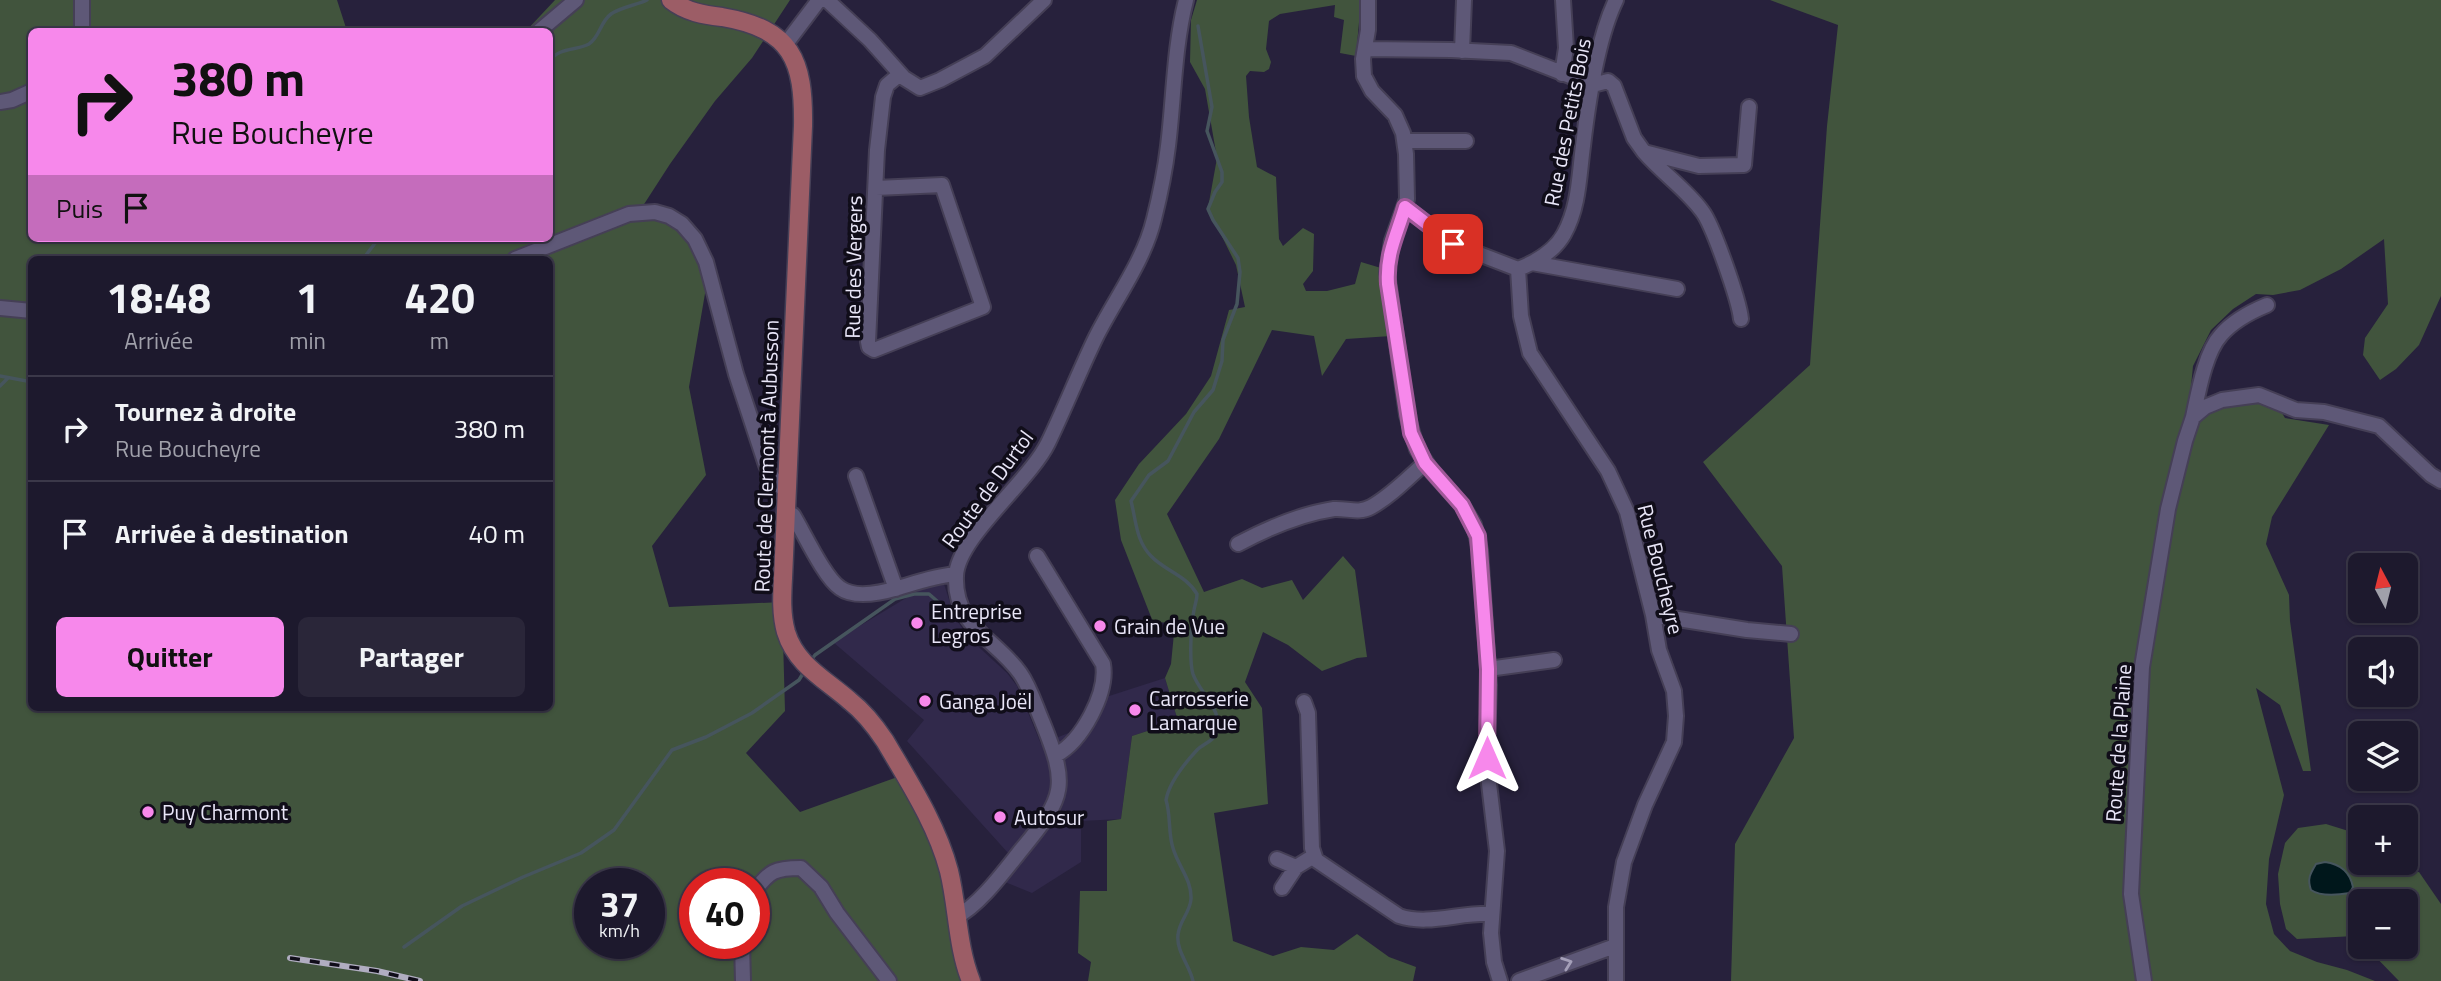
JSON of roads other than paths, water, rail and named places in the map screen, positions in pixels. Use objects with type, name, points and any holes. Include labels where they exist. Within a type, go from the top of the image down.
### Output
[{"type":"main road","name":"Route de Clermont à Aubusson","points":[[671,0],[688,10],[758,26],[785,46],[799,71],[803,104],[782,606],[784,624],[790,642],[805,665],[860,710],[882,737],[918,801],[942,849],[951,880],[962,957],[971,981]]},
{"type":"street","points":[[82,0],[82,28]]},
{"type":"street","points":[[543,28],[576,0]]},
{"type":"street","points":[[785,46],[819,0]]},
{"type":"street","points":[[827,0],[870,40],[900,74],[920,88],[985,56],[1044,0]]},
{"type":"street","name":"Route de Durtol","points":[[956,917],[975,902],[1009,864],[1052,809],[1060,772],[1056,755],[1020,673],[965,617],[956,574],[959,560],[969,543],[1027,477],[1047,445],[1096,338],[1142,251],[1154,221],[1168,148],[1186,0]]},
{"type":"street","points":[[1368,0],[1368,30],[1363,59],[1366,81],[1395,115],[1405,141],[1408,179],[1405,207],[1392,241],[1388,261],[1388,284],[1409,424],[1425,463],[1462,505],[1478,536],[1488,669],[1486,742],[1497,851],[1492,948],[1500,981]]},
{"type":"street","points":[[1462,51],[1464,0]]},
{"type":"street","points":[[1562,74],[1566,48],[1563,0]]},
{"type":"street","name":"Rue des Petits Bois","points":[[1525,266],[1545,255],[1557,243],[1564,235],[1576,208],[1586,120],[1600,52],[1616,0]]},
{"type":"street","points":[[1365,50],[1511,54],[1594,85],[1608,81],[1615,86],[1634,138],[1644,152],[1703,211],[1738,297],[1741,319]]},
{"type":"street","name":"Rue des Vergers","points":[[876,188],[942,185],[983,307],[874,350],[869,347],[877,150],[884,90],[900,74]]},
{"type":"street","points":[[0,102],[28,93]]},
{"type":"street","points":[[1644,152],[1699,166],[1744,165],[1749,107]]},
{"type":"street","points":[[1405,141],[1466,141]]},
{"type":"street","points":[[1405,207],[1453,244],[1525,266],[1677,289]]},
{"type":"street","points":[[523,256],[629,214],[655,212],[682,224],[695,239],[706,262],[736,374],[766,465],[772,477],[787,493]]},
{"type":"street","name":"Rue Boucheyre","points":[[1525,266],[1521,316],[1529,350],[1608,471],[1620,494],[1633,528],[1659,650],[1674,691],[1676,728],[1670,754],[1645,805],[1624,862],[1616,907],[1616,981]]},
{"type":"street","name":"Route de la Plaine","points":[[2144,981],[2130,894],[2134,807],[2142,667],[2168,509],[2204,370],[2220,336],[2247,314],[2267,305]]},
{"type":"street","points":[[0,308],[28,311]]},
{"type":"street","points":[[2193,417],[2205,407],[2222,400],[2259,395],[2296,410],[2324,412],[2379,426],[2431,475],[2441,481]]},
{"type":"street","points":[[1238,544],[1305,515],[1336,509],[1359,511],[1370,507],[1394,491],[1425,463]]},
{"type":"street","points":[[856,476],[896,589]]},
{"type":"street","points":[[786,513],[793,515],[828,576],[841,589],[859,594],[896,589],[938,576],[956,574]]},
{"type":"street","points":[[1037,556],[1103,664],[1105,678],[1085,728],[1072,744],[1056,755]]},
{"type":"street","points":[[1653,615],[1746,630],[1791,634]]},
{"type":"street","points":[[1488,669],[1554,660]]},
{"type":"street","points":[[1304,702],[1308,713],[1312,848],[1318,862],[1399,916],[1413,920],[1477,913],[1492,914]]},
{"type":"street","points":[[1282,888],[1296,867],[1314,856]]},
{"type":"street","points":[[1277,859],[1296,867]]},
{"type":"street","points":[[770,872],[784,868],[801,868],[821,887],[837,914],[890,981]]},
{"type":"street","points":[[1518,981],[1615,946]]},
{"type":"street","points":[[742,959],[743,981]]},
{"type":"waterway","points":[[553,58],[563,51],[589,44],[611,14],[647,0]]},
{"type":"waterway","points":[[1193,981],[1178,941],[1180,925],[1189,909],[1191,892],[1173,848],[1166,800],[1178,774],[1197,750],[1213,738],[1218,724],[1214,709],[1196,681],[1192,668],[1191,633],[1197,594],[1187,582],[1146,550],[1139,537],[1131,501],[1149,475],[1168,461],[1194,412],[1213,390],[1222,361],[1223,340],[1237,304],[1240,272],[1238,258],[1208,209],[1222,182],[1222,172],[1207,131],[1212,107],[1198,26]]},
{"type":"waterway","points":[[365,256],[376,242]]},
{"type":"waterway","points":[[0,376],[28,381]]},
{"type":"waterway","points":[[0,386],[8,378]]},
{"type":"waterway","points":[[812,659],[895,599],[914,594],[929,594],[945,608]]},
{"type":"waterway","points":[[404,947],[462,906],[581,853],[614,830],[672,750],[706,737],[752,713],[799,680],[802,675]]},
{"type":"railway","points":[[290,958],[377,971],[420,981]]},
{"type":"place","name":"Entreprise Legros","points":[[917,623]]},
{"type":"place","name":"Grain de Vue","points":[[1100,626]]},
{"type":"place","name":"Ganga Joël","points":[[925,701]]},
{"type":"place","name":"Carrosserie Lamarque","points":[[1135,710]]},
{"type":"place","name":"Puy Charmont","points":[[148,812]]},
{"type":"place","name":"Autosur","points":[[1000,817]]}]
